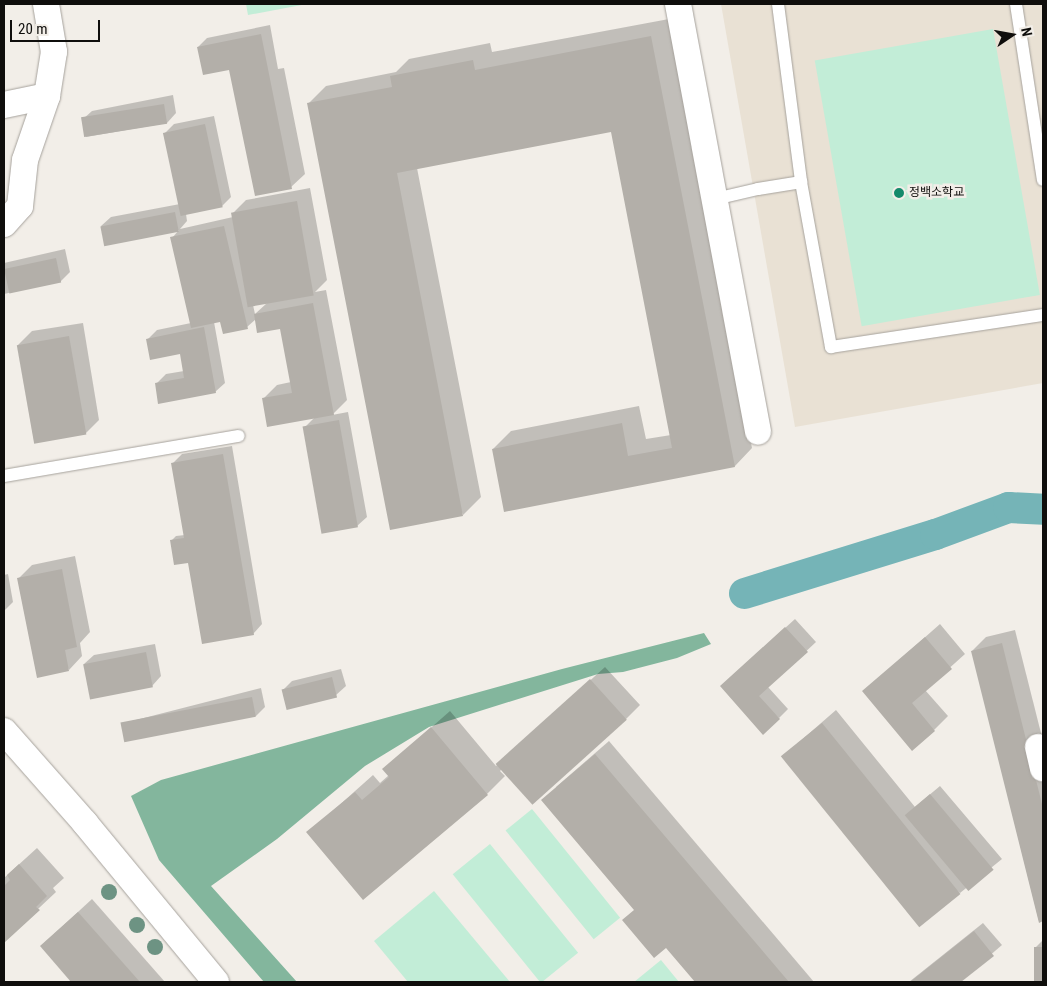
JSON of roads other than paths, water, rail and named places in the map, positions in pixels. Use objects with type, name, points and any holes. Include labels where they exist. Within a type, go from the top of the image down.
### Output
[{"type":"street","points":[[4,224],[20,206],[25,160],[47,96],[54,52],[46,4]]},
{"type":"street","points":[[678,4],[758,432]]},
{"type":"street","points":[[4,105],[47,96]]},
{"type":"street","points":[[12,741],[85,823],[216,982]]},
{"type":"lane","points":[[778,4],[801,182],[831,347],[1043,315]]},
{"type":"lane","points":[[1016,4],[1043,180]]},
{"type":"lane","points":[[715,199],[801,182]]},
{"type":"lane","points":[[4,476],[239,436]]},
{"type":"waterway","points":[[744,593],[935,534],[1008,507],[1043,509]]},
{"type":"place","name":"정백소학교","points":[[899,193]]}]
